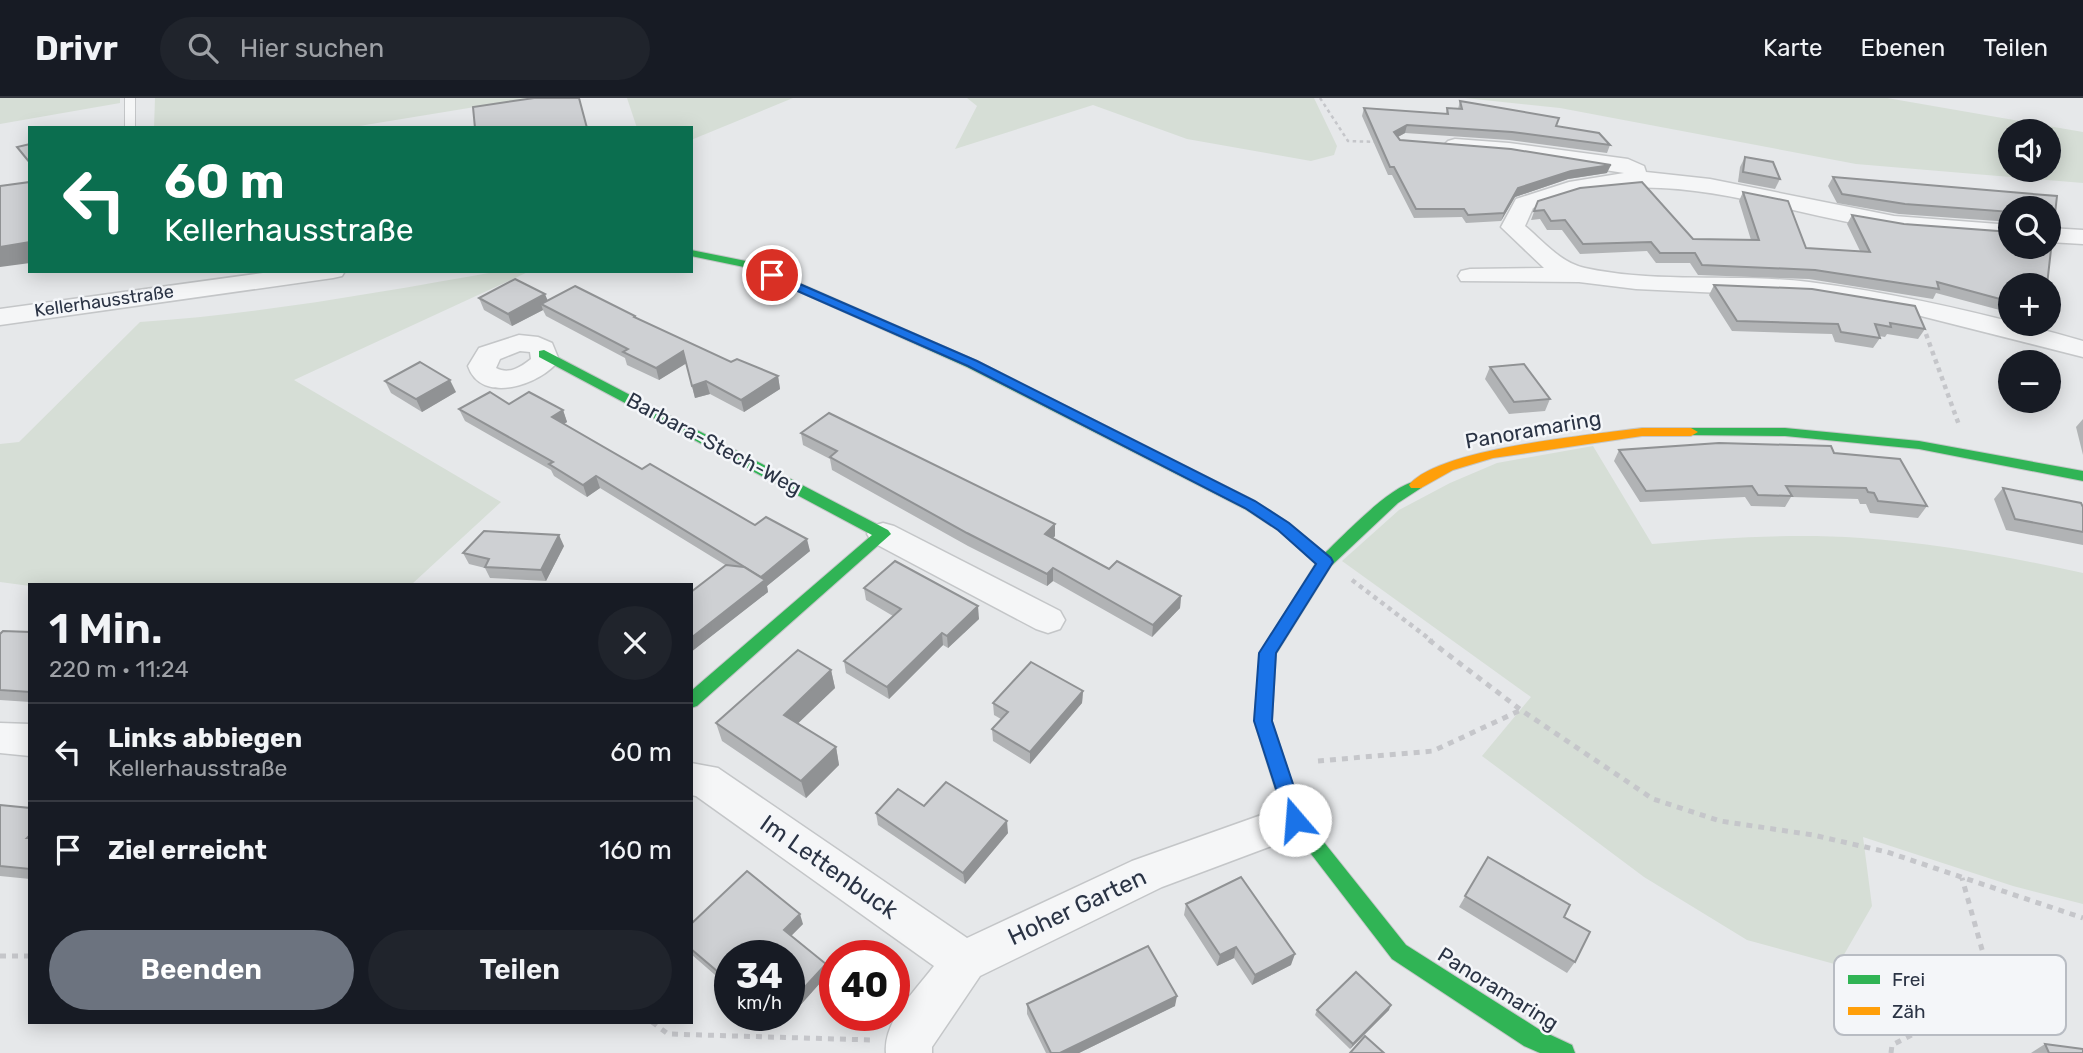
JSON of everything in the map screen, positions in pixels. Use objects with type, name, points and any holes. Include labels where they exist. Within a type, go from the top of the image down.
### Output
[{"type":"street","points":[[1405,142],[1509,149],[1628,166],[1646,179]]},
{"type":"street","points":[[1579,275],[1554,264],[1513,227],[1524,204],[1580,186],[1646,179],[1693,184],[1896,223],[1998,231]]},
{"type":"street","points":[[2061,236],[2083,237]]},
{"type":"street","points":[[693,253],[747,264],[972,364],[1250,505],[1284,527],[1325,562]]},
{"type":"street","name":"Kellerhausstraße","points":[[0,317],[319,273]]},
{"type":"street","points":[[1470,276],[1579,275],[1636,282],[1807,289],[1917,307],[1993,324],[2083,349]]},
{"type":"street","name":"Barbara-Stech-Weg","points":[[544,354],[1048,620]]},
{"type":"street","name":"Panoramaring","points":[[1564,1053],[1532,1038],[1399,952],[1295,820],[1263,721],[1268,653],[1325,562],[1393,499],[1448,467],[1492,454],[1642,432],[1785,432],[1919,445],[2083,476]]},
{"type":"street","points":[[693,699],[883,534]]},
{"type":"street","points":[[0,738],[28,740]]},
{"type":"street","name":"Im Lettenbuck","points":[[693,779],[704,780],[964,961]]},
{"type":"street","name":"Hoher Garten","points":[[909,1047],[964,961],[1146,874],[1295,820]]},
{"type":"lane","points":[[130,98],[130,126]]},
{"type":"path","points":[[1320,98],[1348,141],[1405,142]]},
{"type":"path","points":[[1917,307],[1969,453]]},
{"type":"path","points":[[1325,562],[1521,709],[1653,799],[1720,821],[1814,835],[1887,852],[2083,918]]},
{"type":"path","points":[[1280,772],[1317,762],[1433,751],[1521,709]]},
{"type":"path","points":[[1962,877],[1984,955]]},
{"type":"path","points":[[0,956],[28,956]]},
{"type":"path","points":[[655,1024],[668,1034],[909,1047]]},
{"type":"path","points":[[1891,1053],[1892,1045],[1912,1035]]},
{"type":"shaded area","points":[[0,98],[120,98],[120,103],[0,124]]},
{"type":"shaded area","points":[[155,98],[529,98],[359,126],[154,126]]},
{"type":"shaded area","points":[[627,98],[793,98],[693,139],[693,126],[636,126]]},
{"type":"shaded area","points":[[967,98],[1314,98],[1337,146],[1334,155],[1311,161],[1187,139],[1093,105],[955,149],[977,106]]},
{"type":"shaded area","points":[[1465,98],[1887,98],[2008,119],[1998,119],[1998,176],[1856,164],[1560,108]]},
{"type":"shaded area","points":[[2061,128],[2083,132],[2083,183],[2061,181]]},
{"type":"shaded area","points":[[488,273],[526,273],[294,380],[501,502],[413,583],[28,583],[28,586],[0,582],[0,444],[19,442],[140,322],[276,308]]},
{"type":"shaded area","points":[[1593,446],[1652,544],[1783,536],[1861,538],[1973,551],[2083,573],[2083,904],[2013,886],[1863,837],[1872,906],[1844,955],[1834,955],[1834,964],[1747,940],[1644,877],[1482,756],[1531,697],[1342,561],[1399,510],[1450,483],[1497,463]]},
{"type":"building","points":[[534,98],[579,98],[586,126],[475,126],[473,107]]},
{"type":"building","points":[[1460,101],[1559,118],[1556,126],[1599,133],[1610,145],[1512,132],[1407,125],[1394,132],[1400,140],[1511,149],[1611,165],[1571,171],[1518,188],[1504,213],[1468,215],[1464,209],[1416,209],[1394,167],[1390,167],[1364,108],[1448,114],[1447,108],[1462,109]]},
{"type":"building","points":[[28,144],[28,161],[17,147]]},
{"type":"building","points":[[1745,157],[1773,162],[1780,179],[1743,172]]},
{"type":"building","points":[[1833,177],[2057,196],[1998,196],[1998,211],[1905,204],[1842,194]]},
{"type":"building","points":[[28,182],[28,242],[0,247],[0,186]]},
{"type":"building","points":[[1642,182],[1693,239],[1759,240],[1743,192],[1788,201],[1806,248],[1870,252],[1852,215],[1904,224],[1998,231],[1998,259],[2050,259],[2048,273],[1998,273],[1998,298],[1937,282],[1939,289],[1815,270],[1702,265],[1695,253],[1660,253],[1651,242],[1583,244],[1565,220],[1551,221],[1544,210],[1534,211],[1538,201],[1580,188]]},
{"type":"building","points":[[515,279],[545,294],[508,314],[479,298]]},
{"type":"building","points":[[1714,285],[1812,289],[1915,306],[1925,329],[1890,323],[1891,327],[1875,324],[1880,338],[1841,332],[1838,324],[1737,321]]},
{"type":"building","points":[[575,286],[731,362],[737,359],[778,376],[741,400],[706,381],[692,386],[683,351],[656,368],[623,352],[628,349],[541,304]]},
{"type":"building","points":[[420,362],[450,380],[416,399],[385,381]]},
{"type":"building","points":[[1524,364],[1550,399],[1514,402],[1490,367]]},
{"type":"building","points":[[490,392],[509,404],[529,392],[563,410],[552,417],[642,469],[650,464],[755,525],[766,517],[807,539],[761,577],[596,476],[583,485],[549,464],[553,462],[459,409]]},
{"type":"building","points":[[829,413],[1055,524],[1045,534],[1109,569],[1117,561],[1181,596],[1153,625],[1053,568],[1047,574],[967,533],[830,457],[837,451],[801,433]]},
{"type":"building","points":[[1719,443],[1831,446],[1834,453],[1900,459],[1927,506],[1878,501],[1874,493],[1868,492],[1866,488],[1786,486],[1792,496],[1758,495],[1752,486],[1646,491],[1619,450]]},
{"type":"building","points":[[2003,488],[2081,503],[2083,532],[2015,519]]},
{"type":"building","points":[[484,531],[559,535],[541,570],[485,567],[489,559],[463,553]]},
{"type":"building","points":[[895,561],[978,606],[947,636],[942,633],[887,687],[844,661],[901,609],[864,588]]},
{"type":"building","points":[[726,565],[744,567],[765,580],[693,636],[693,590]]},
{"type":"building","points":[[3,631],[28,632],[28,692],[0,690],[0,634]]},
{"type":"building","points":[[798,650],[831,670],[784,715],[836,747],[801,781],[716,723]]},
{"type":"building","points":[[1031,662],[1083,691],[1030,752],[992,729],[1008,712],[993,703]]},
{"type":"building","points":[[946,782],[1007,821],[963,873],[876,813],[898,789],[924,806]]},
{"type":"building","points":[[0,805],[28,808],[28,869],[0,866]]},
{"type":"building","points":[[1488,857],[1570,905],[1564,917],[1590,932],[1575,962],[1465,896]]},
{"type":"building","points":[[747,871],[800,914],[784,930],[796,940],[714,940],[714,968],[693,951],[693,922]]},
{"type":"building","points":[[1241,877],[1295,954],[1255,975],[1236,947],[1220,955],[1186,904]]},
{"type":"building","points":[[1148,946],[1177,996],[1060,1053],[1051,1053],[1027,1004]]},
{"type":"building","points":[[805,947],[819,958],[819,972],[805,987]]},
{"type":"building","points":[[1356,972],[1391,1005],[1353,1044],[1317,1010]]},
{"type":"building","points":[[1365,1036],[1384,1053],[1350,1053]]},
{"type":"building","points":[[2045,1044],[2083,1049],[2083,1053],[2049,1053]]},
{"type":"traffic: fast","points":[[693,253],[747,264],[972,364],[1250,505],[1284,527],[1325,562]]},
{"type":"traffic: fast","points":[[544,354],[883,534],[693,699]]},
{"type":"traffic: fast","points":[[1691,432],[1785,432],[1919,445],[2083,476]]},
{"type":"traffic: fast","points":[[1416,485],[1393,499],[1325,562],[1268,653],[1263,721],[1295,820],[1399,952],[1532,1038],[1564,1053]]},
{"type":"traffic: slow","points":[[1416,485],[1448,467],[1492,454],[1642,432],[1691,432]]},
{"type":"route","points":[[772,275],[972,364],[1250,505],[1284,527],[1325,562],[1268,653],[1263,721],[1295,820]]}]
